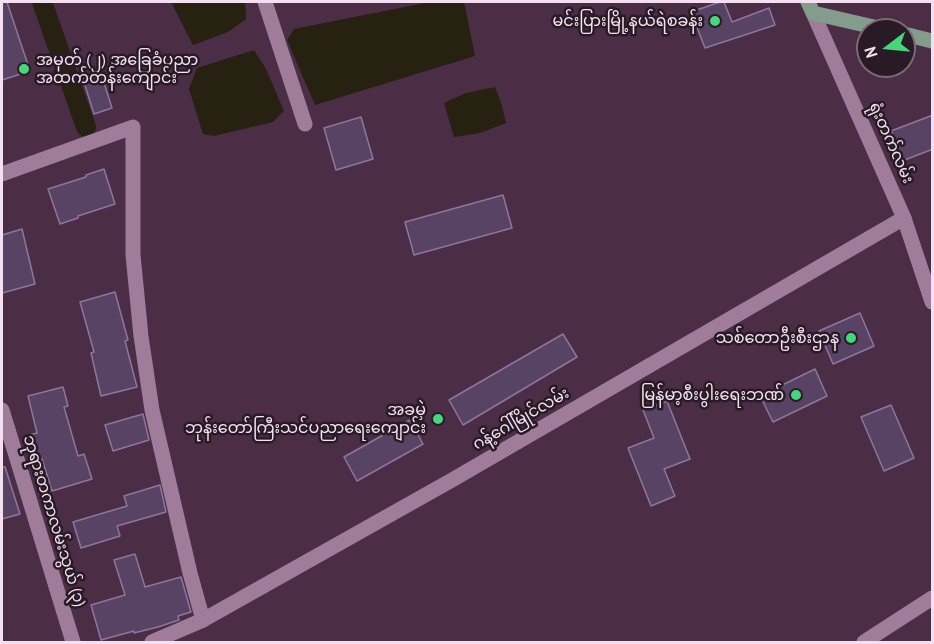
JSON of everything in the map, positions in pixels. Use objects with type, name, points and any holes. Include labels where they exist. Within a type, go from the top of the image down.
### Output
[{"type":"main road","points":[[811,7],[856,21]]},
{"type":"main road","points":[[916,37],[933,41]]},
{"type":"street","points":[[265,2],[304,124]]},
{"type":"street","name":"ရုံးတက်လမ်း","points":[[811,7],[904,218],[933,303]]},
{"type":"street","points":[[2,174],[133,127],[133,255],[141,336],[152,410],[203,620]]},
{"type":"street","name":"ဂန့်ဂေါ်မြိုင်လမ်း","points":[[152,642],[203,620],[452,480],[904,218]]},
{"type":"street","name":"ဘုရားတကာလမ်းသွယ် (၃)","points":[[2,410],[73,642]]},
{"type":"street","points":[[864,642],[933,598]]},
{"type":"shaded area","points":[[171,2],[245,2],[246,19],[228,32],[193,45]]},
{"type":"shaded area","points":[[430,2],[464,2],[475,56],[315,105],[287,40],[294,29]]},
{"type":"shaded area","points":[[254,50],[266,69],[284,111],[273,122],[214,136],[203,134],[189,89],[197,68]]},
{"type":"shaded area","points":[[495,87],[506,123],[480,133],[454,137],[444,103],[466,93]]},
{"type":"building","points":[[2,2],[7,2],[30,71],[2,80]]},
{"type":"building","points":[[724,2],[732,22],[769,8],[775,25],[705,48],[691,12]]},
{"type":"building","points":[[101,73],[112,108],[94,114],[83,79]]},
{"type":"building","points":[[933,115],[933,149],[902,161],[891,131]]},
{"type":"building","points":[[361,117],[373,159],[336,170],[324,128]]},
{"type":"building","points":[[104,169],[115,204],[60,224],[48,189]]},
{"type":"building","points":[[503,195],[512,228],[414,255],[405,222]]},
{"type":"building","points":[[22,229],[35,284],[2,293],[2,235]]},
{"type":"building","points":[[115,292],[128,340],[125,341],[137,387],[101,396],[91,353],[94,352],[80,302]]},
{"type":"building","points":[[860,313],[874,346],[833,364],[819,331]]},
{"type":"building","points":[[563,334],[577,357],[463,425],[449,400]]},
{"type":"building","points":[[815,369],[827,396],[773,422],[760,396]]},
{"type":"building","points":[[63,387],[68,406],[64,407],[78,456],[84,454],[92,479],[52,491],[42,459],[37,461],[29,435],[37,433],[28,396]]},
{"type":"building","points":[[667,401],[690,459],[664,469],[675,496],[651,506],[628,448],[654,438],[643,410]]},
{"type":"building","points":[[891,405],[914,458],[884,471],[861,417]]},
{"type":"building","points":[[143,414],[149,440],[113,451],[105,425]]},
{"type":"building","points":[[410,420],[423,444],[357,481],[344,457]]},
{"type":"building","points":[[2,467],[5,467],[20,514],[2,519]]},
{"type":"building","points":[[160,485],[166,512],[117,526],[120,536],[81,548],[73,522],[127,506],[124,496]]},
{"type":"building","points":[[135,554],[145,587],[181,577],[191,612],[178,616],[179,620],[158,627],[101,640],[91,605],[125,595],[114,560]]},
{"type":"waterway","points":[[42,2],[86,127]]},
{"type":"place","name":"မင်းပြားမြို့နယ်ရဲစခန်း","points":[[715,21]]},
{"type":"place","name":"အမှတ် (၂) အခြေခံပညာ အထက်တန်းကျောင်း","points":[[24,69]]},
{"type":"place","name":"သစ်တောဦးစီးဌာန","points":[[851,338]]},
{"type":"place","name":"မြန်မာ့စီးပွါးရေးဘဏ်","points":[[796,395]]},
{"type":"place","name":"အခမဲ့ ဘုန်းတော်ကြီးသင်ပညာရေးကျောင်း","points":[[438,419]]}]
